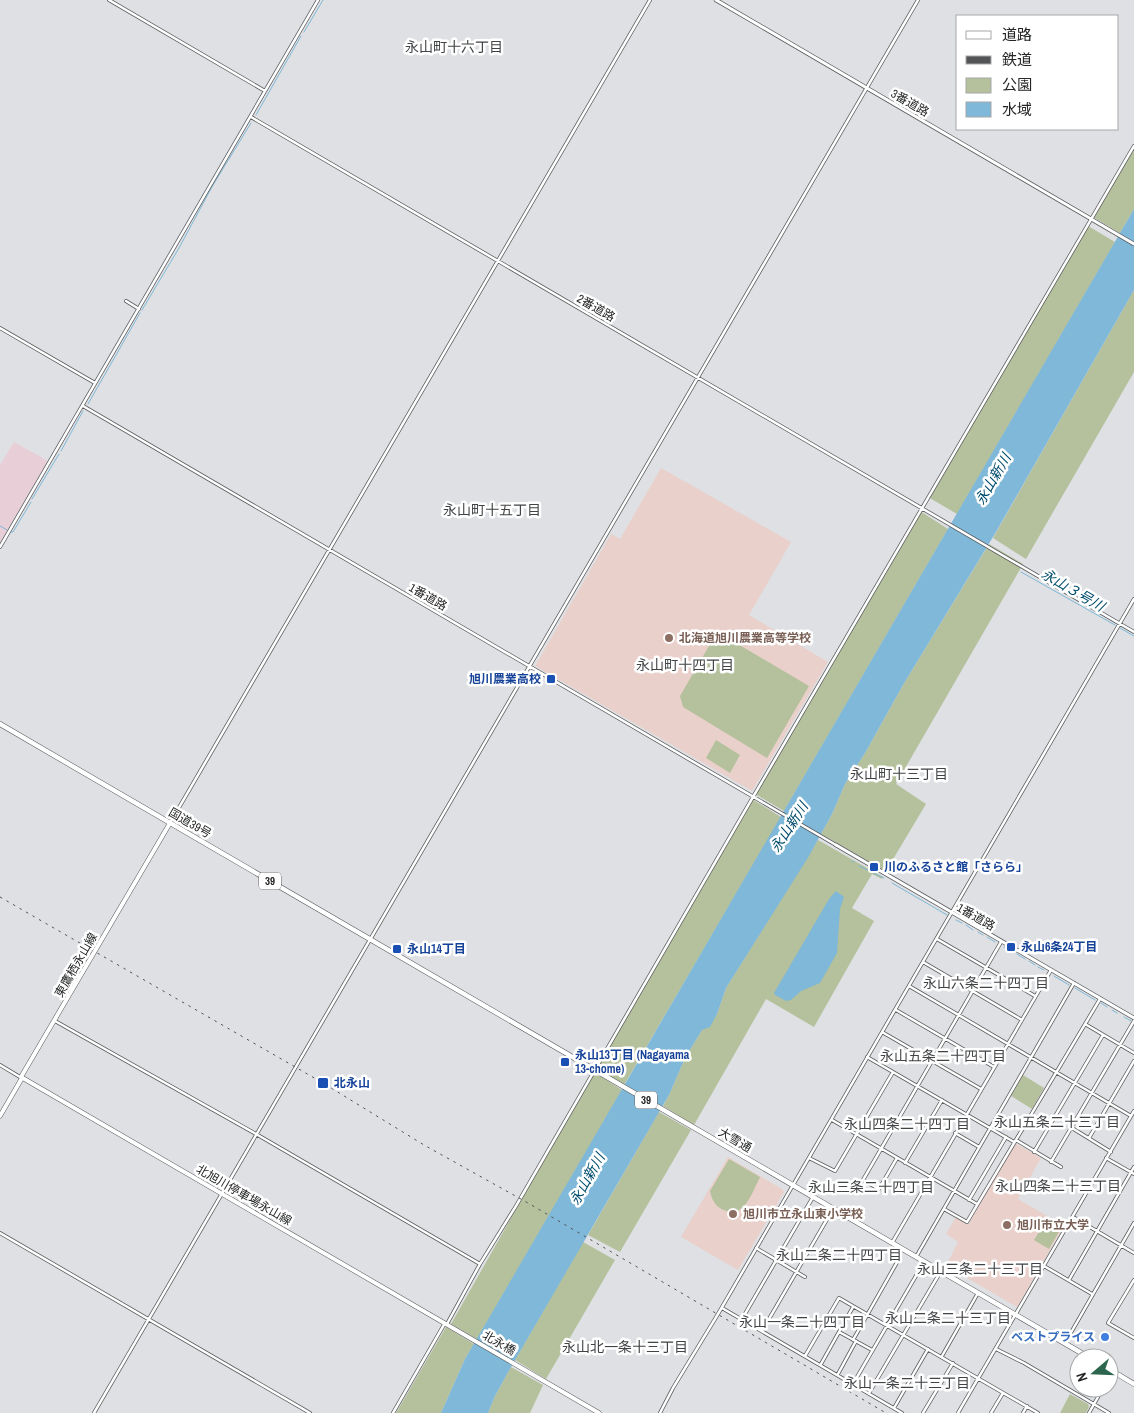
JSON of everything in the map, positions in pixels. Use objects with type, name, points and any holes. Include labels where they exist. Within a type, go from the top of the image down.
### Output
[{"type":"highway","name":"国道39号","points":[[0,724],[369,940]]},
{"type":"highway","name":"大雪通","points":[[369,940],[1073,1348]]},
{"type":"highway","points":[[1119,1375],[1134,1384]]},
{"type":"main road","name":"東鷹栖永山線","points":[[0,1116],[170,823]]},
{"type":"main road","name":"北旭川停車場永山線","points":[[22,1078],[456,1329]]},
{"type":"main road","name":"北永橋","points":[[456,1329],[599,1413]]},
{"type":"street","points":[[109,0],[266,91]]},
{"type":"street","points":[[0,547],[318,0]]},
{"type":"street","points":[[170,823],[650,0]]},
{"type":"street","name":"3番道路","points":[[716,0],[1134,244]]},
{"type":"street","points":[[94,1413],[918,0]]},
{"type":"street","name":"2番道路","points":[[251,117],[1120,624]]},
{"type":"street","points":[[393,1413],[516,1206],[1134,146]]},
{"type":"street","points":[[126,301],[139,309]]},
{"type":"street","points":[[0,328],[95,383]]},
{"type":"street","name":"1番道路","points":[[82,406],[1100,998],[1134,1020]]},
{"type":"street","points":[[660,1413],[1134,598]]},
{"type":"street","points":[[1120,624],[1134,632]]},
{"type":"street","points":[[936,939],[1035,996]]},
{"type":"street","points":[[897,1158],[879,1189],[863,1180],[1001,942]]},
{"type":"street","points":[[923,962],[1022,1020]]},
{"type":"street","points":[[892,1243],[1051,970]]},
{"type":"street","points":[[916,1257],[1074,983]]},
{"type":"street","points":[[909,986],[1131,1116]]},
{"type":"street","points":[[944,1209],[967,1222],[1100,998]]},
{"type":"street","points":[[895,1009],[994,1067]]},
{"type":"street","points":[[1051,1162],[1134,1020]]},
{"type":"street","points":[[55,1021],[256,1134],[480,1264]]},
{"type":"street","points":[[1084,1024],[1134,1052]]},
{"type":"street","points":[[882,1032],[981,1089]]},
{"type":"street","points":[[1034,1152],[1103,1035]]},
{"type":"street","points":[[867,1057],[1061,1168]]},
{"type":"street","points":[[1089,1138],[1134,1061]]},
{"type":"street","points":[[0,1065],[22,1078]]},
{"type":"street","points":[[809,1158],[835,1172],[893,1072]]},
{"type":"street","points":[[905,1163],[942,1100]]},
{"type":"street","points":[[958,1413],[1134,1111]]},
{"type":"street","points":[[831,1120],[977,1204]]},
{"type":"street","points":[[1072,1128],[1110,1152]]},
{"type":"street","points":[[955,1133],[979,1147]]},
{"type":"street","points":[[969,1200],[1006,1137]]},
{"type":"street","points":[[1106,1158],[1132,1174]]},
{"type":"street","points":[[1069,1280],[1132,1174],[1134,1167]]},
{"type":"street","points":[[742,1319],[813,1197]]},
{"type":"street","points":[[762,1331],[833,1208]]},
{"type":"street","points":[[1073,1216],[1134,1253]]},
{"type":"street","points":[[1064,1343],[1134,1223]]},
{"type":"street","points":[[0,1233],[310,1413]]},
{"type":"street","points":[[756,1248],[805,1277]]},
{"type":"street","points":[[838,1374],[868,1314],[900,1257]]},
{"type":"street","points":[[853,1384],[924,1262]]},
{"type":"street","points":[[1044,1266],[1092,1294]]},
{"type":"street","points":[[870,1393],[941,1271]]},
{"type":"street","points":[[1134,1280],[1108,1323],[1134,1337]]},
{"type":"street","points":[[942,1356],[978,1293]]},
{"type":"street","points":[[805,1356],[839,1298],[1038,1413]]},
{"type":"street","points":[[820,1364],[853,1307]]},
{"type":"street","points":[[722,1308],[902,1413]]},
{"type":"street","points":[[839,1332],[872,1350]]},
{"type":"street","points":[[894,1408],[928,1349]]},
{"type":"street","points":[[996,1349],[1024,1363],[1109,1413]]},
{"type":"street","points":[[923,1413],[952,1363]]},
{"type":"street","points":[[991,1413],[1003,1392]]},
{"type":"street","points":[[1089,1413],[1097,1398]]},
{"type":"street","points":[[1023,1413],[1027,1406]]},
{"type":"shaded area","points":[[14,442],[48,461],[0,543],[0,465]]},
{"type":"shaded area","name":"北海道旭川農業高等学校","points":[[661,468],[791,542],[749,615],[828,662],[752,791],[535,666],[611,534],[620,539]]},
{"type":"shaded area","name":"旭川市立大学","points":[[1015,1143],[1041,1158],[1018,1199],[1064,1226],[1017,1307],[946,1266],[958,1242],[946,1234],[956,1217],[968,1225]]},
{"type":"shaded area","name":"旭川市立永山東小学校","points":[[728,1157],[784,1192],[738,1270],[681,1237]]},
{"type":"green space","points":[[1134,146],[1134,209],[1120,233],[1093,217]]},
{"type":"green space","points":[[1088,226],[1115,242],[957,514],[928,497]]},
{"type":"green space","points":[[1134,290],[1134,372],[1026,559],[993,538]]},
{"type":"green space","points":[[920,511],[948,529],[784,811],[755,794],[827,674]]},
{"type":"green space","points":[[989,544],[1023,564],[896,784],[926,804],[886,871],[821,834],[845,784]]},
{"type":"green space","points":[[719,633],[809,686],[767,758],[683,707],[680,696],[713,639],[716,639]]},
{"type":"green space","points":[[716,740],[740,755],[730,773],[706,758]]},
{"type":"green space","points":[[752,799],[781,817],[624,1085],[596,1068]]},
{"type":"green space","points":[[818,840],[883,877],[882,879],[872,874],[852,908],[874,921],[814,1027],[766,999],[694,1125],[663,1106],[685,1058],[702,1030],[717,1014],[726,988]]},
{"type":"green space","points":[[594,1072],[622,1090],[477,1339],[451,1324]]},
{"type":"green space","points":[[1023,1075],[1044,1088],[1032,1109],[1011,1096]]},
{"type":"green space","points":[[659,1112],[691,1130],[620,1252],[588,1235]]},
{"type":"green space","points":[[729,1159],[760,1177],[747,1202],[739,1210],[731,1212],[723,1210],[716,1205],[710,1191]]},
{"type":"green space","points":[[1045,1222],[1060,1230],[1049,1249],[1034,1240]]},
{"type":"green space","points":[[583,1242],[615,1260],[546,1379],[515,1360]]},
{"type":"green space","points":[[446,1327],[474,1344],[465,1359],[441,1413],[396,1413]]},
{"type":"green space","points":[[511,1367],[543,1385],[530,1413],[488,1413],[495,1396]]},
{"type":"green space","points":[[1069,1396],[1069,1398],[1077,1398],[1088,1404],[1089,1407],[1086,1413],[1060,1413]]},
{"type":"water","name":"永山新川","points":[[1134,209],[1134,290],[996,532],[845,784],[832,814],[809,856],[726,988],[717,1014],[710,1027],[702,1030],[685,1058],[669,1095],[511,1367],[488,1413],[441,1413],[465,1359]]},
{"type":"water","points":[[836,891],[844,897],[840,909],[837,953],[820,983],[801,991],[791,1000],[786,1001],[774,993],[829,899]]},
{"type":"waterway","points":[[304,32],[323,0]]},
{"type":"waterway","points":[[256,115],[301,36]]},
{"type":"waterway","points":[[142,310],[179,248],[213,185],[251,123]]},
{"type":"waterway","points":[[88,404],[140,313]]},
{"type":"waterway","points":[[61,451],[83,411]]},
{"type":"waterway","points":[[32,499],[59,454]]},
{"type":"waterway","points":[[11,532],[13,532],[31,502]]},
{"type":"waterway","points":[[0,526],[7,530]]},
{"type":"waterway","name":"永山３号川","points":[[1021,572],[1115,625]]},
{"type":"waterway","name":"永山３号川","points":[[1120,628],[1134,636]]},
{"type":"waterway","points":[[859,866],[884,878]]},
{"type":"waterway","points":[[892,883],[947,915]]},
{"type":"waterway","points":[[956,920],[962,923]]},
{"type":"waterway","points":[[966,925],[973,930]]},
{"type":"waterway","points":[[978,932],[983,935]]},
{"type":"waterway","points":[[987,937],[995,942]]},
{"type":"waterway","points":[[1004,947],[1008,949]]},
{"type":"waterway","points":[[1017,954],[1025,959]]},
{"type":"waterway","points":[[1029,961],[1035,965]]},
{"type":"waterway","points":[[1038,967],[1044,970]]},
{"type":"waterway","points":[[1054,976],[1069,985]]},
{"type":"waterway","points":[[1075,988],[1095,1000]]},
{"type":"waterway","points":[[1101,1003],[1107,1007]]},
{"type":"waterway","points":[[1112,1010],[1117,1013]]},
{"type":"waterway","points":[[1124,1017],[1131,1021]]},
{"type":"railway","points":[[0,897],[323,1083],[424,1145],[528,1203],[886,1413]]},
{"type":"place","name":"北海道旭川農業高等学校","points":[[669,638]]},
{"type":"place","name":"旭川農業高校","points":[[551,679]]},
{"type":"place","name":"川のふるさと館「さらら」","points":[[874,867]]},
{"type":"place","name":"永山6条24丁目","points":[[1011,947]]},
{"type":"place","name":"永山14丁目","points":[[397,949]]},
{"type":"place","name":"永山13丁目 (Nagayama 13-chome)","points":[[565,1062]]},
{"type":"place","name":"北永山","points":[[323,1083]]},
{"type":"place","name":"旭川市立永山東小学校","points":[[733,1214]]},
{"type":"place","name":"旭川市立大学","points":[[1007,1225]]},
{"type":"place","name":"ベストプライス","points":[[1105,1337]]},
{"type":"district","name":"永山町十六丁目","points":[[454,47]]},
{"type":"district","name":"永山町十五丁目","points":[[492,510]]},
{"type":"district","name":"永山町十四丁目","points":[[685,665]]},
{"type":"district","name":"永山町十三丁目","points":[[899,774]]},
{"type":"district","name":"永山六条二十四丁目","points":[[986,983]]},
{"type":"district","name":"永山五条二十四丁目","points":[[943,1056]]},
{"type":"district","name":"永山五条二十三丁目","points":[[1057,1122]]},
{"type":"district","name":"永山四条二十四丁目","points":[[907,1124]]},
{"type":"district","name":"永山四条二十三丁目","points":[[1058,1186]]},
{"type":"district","name":"永山三条二十四丁目","points":[[871,1187]]},
{"type":"district","name":"永山二条二十四丁目","points":[[839,1255]]},
{"type":"district","name":"永山三条二十三丁目","points":[[980,1269]]},
{"type":"district","name":"永山二条二十三丁目","points":[[948,1318]]},
{"type":"district","name":"永山一条二十四丁目","points":[[802,1322]]},
{"type":"district","name":"永山北一条十三丁目","points":[[625,1347]]},
{"type":"district","name":"永山一条二十三丁目","points":[[907,1383]]}]
